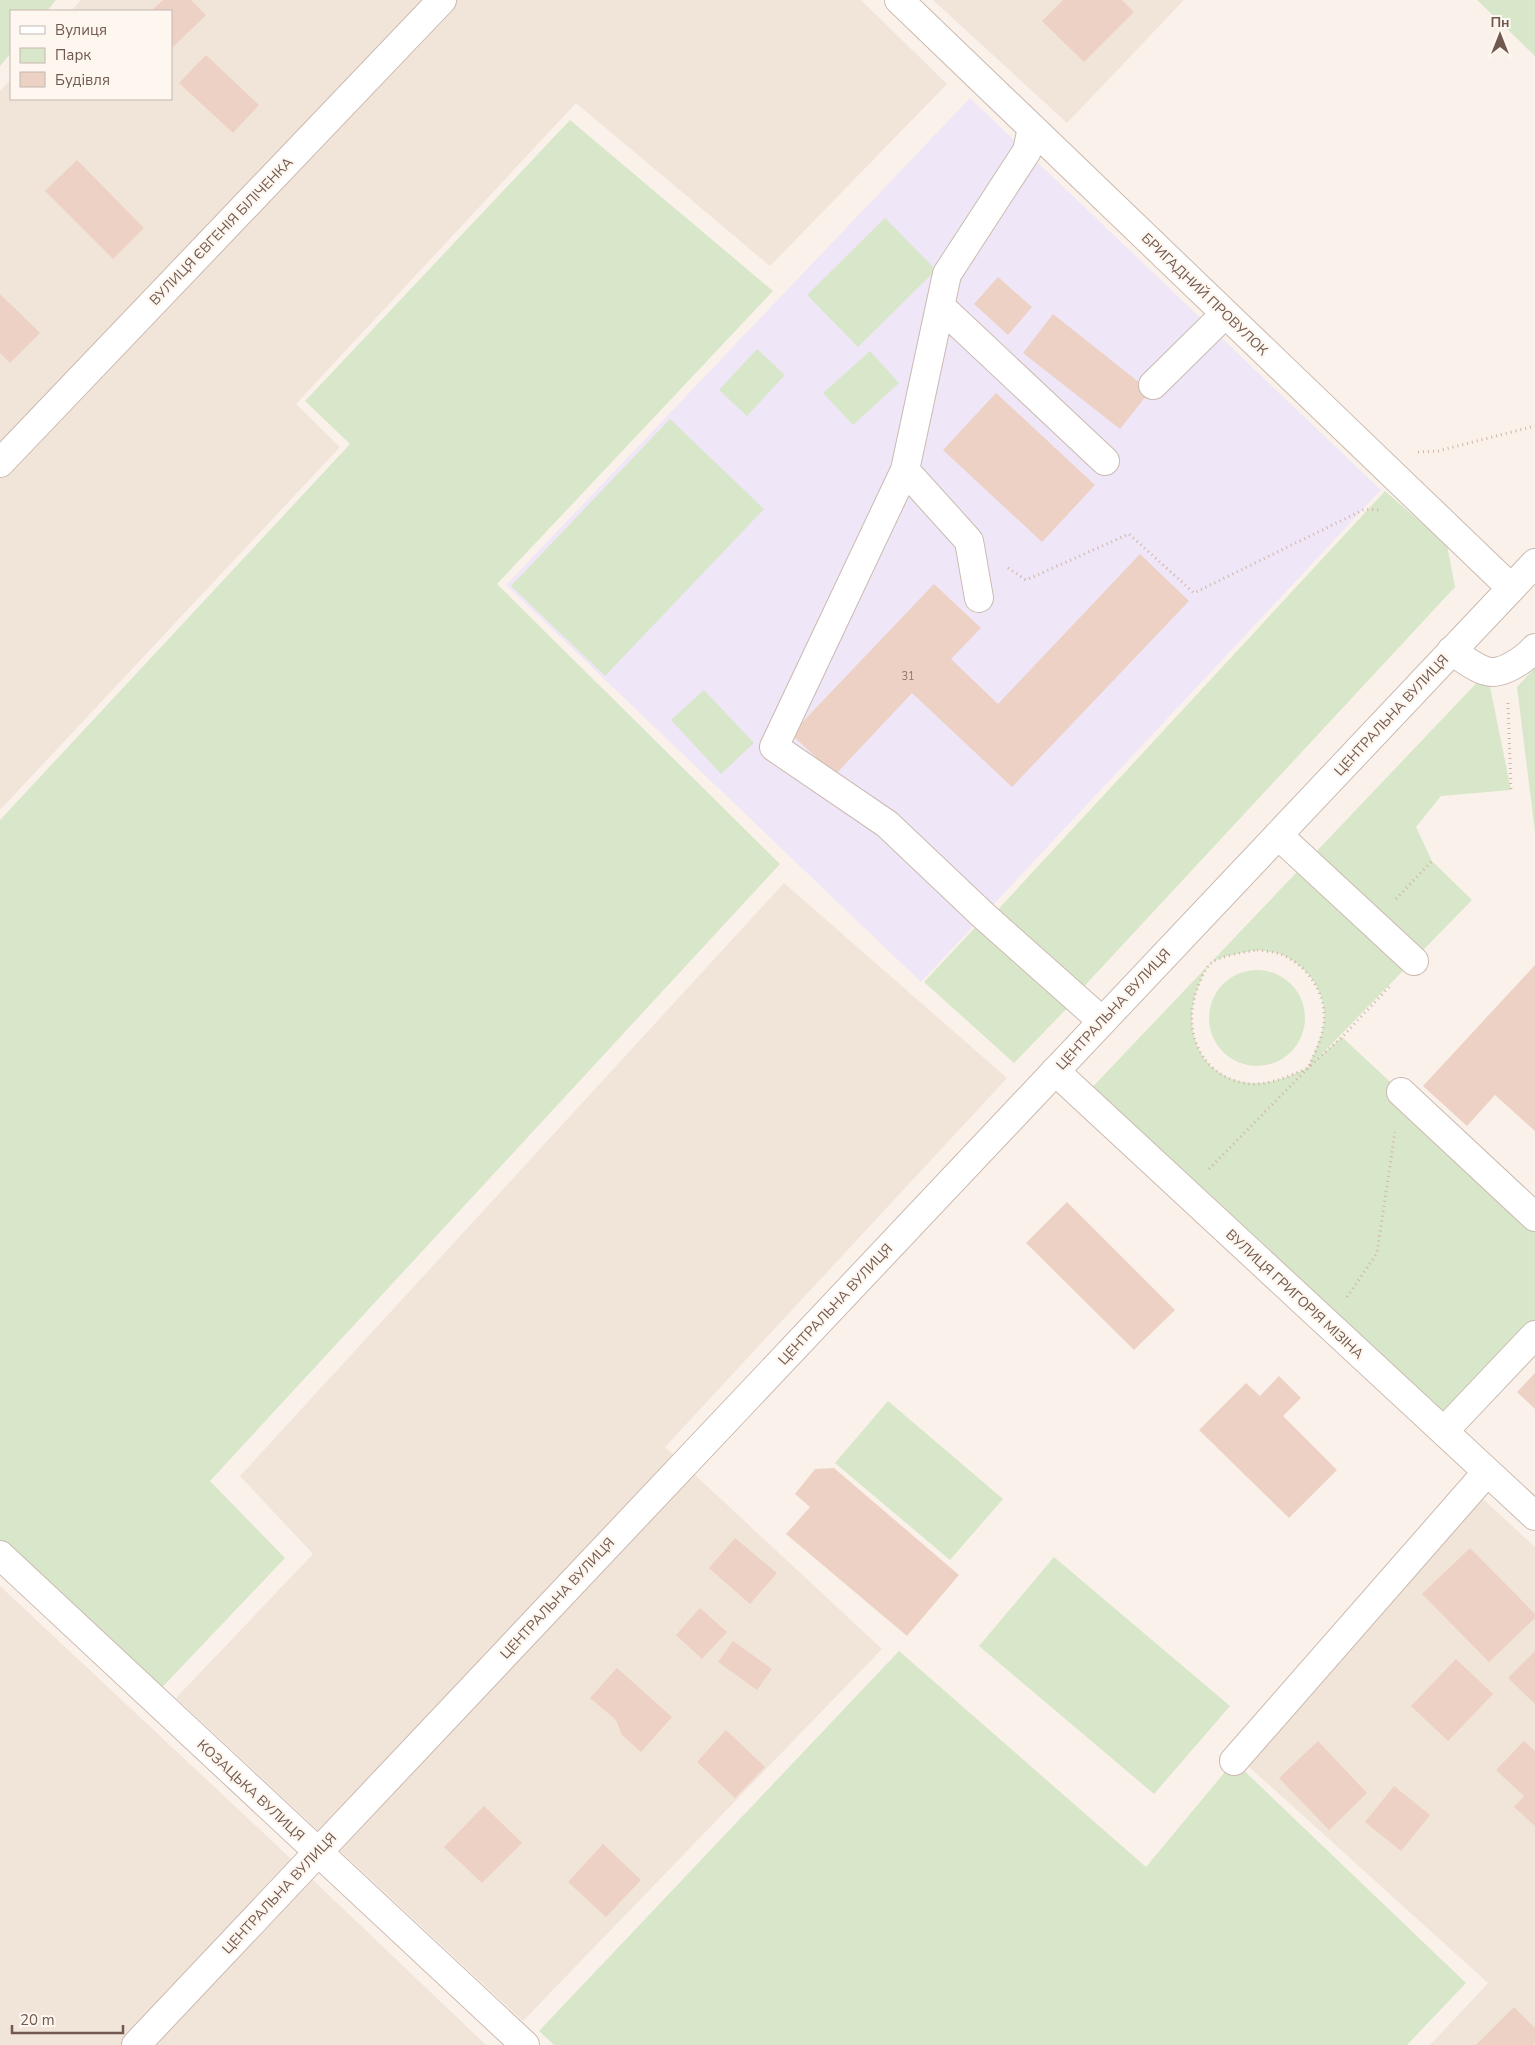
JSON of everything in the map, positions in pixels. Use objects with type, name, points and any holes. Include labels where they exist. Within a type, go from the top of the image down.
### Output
[{"type":"street","name":"ВУЛИЦЯ ЄВГЕНІЯ БІЛІЧЕНКА","points":[[0,463],[442,0]]},
{"type":"street","name":"БРИГАДНИЙ ПРОВУЛОК","points":[[899,0],[1511,588]]},
{"type":"street","points":[[1032,128],[1027,151],[947,274],[905,470],[774,746],[887,824],[984,916],[1102,1021]]},
{"type":"street","points":[[940,306],[1105,461]]},
{"type":"street","points":[[1154,385],[1225,314]]},
{"type":"street","points":[[905,470],[969,541],[979,598]]},
{"type":"street","name":"ЦЕНТРАЛЬНА ВУЛИЦЯ","points":[[136,2045],[1535,563]]},
{"type":"street","points":[[1451,651],[1487,672],[1506,669],[1526,659],[1535,648]]},
{"type":"street","points":[[1278,835],[1414,961]]},
{"type":"street","name":"ВУЛИЦЯ ГРИГОРІЯ МІЗІНА","points":[[1054,1071],[1535,1516]]},
{"type":"street","points":[[1401,1092],[1535,1217]]},
{"type":"street","points":[[1444,1431],[1535,1335]]},
{"type":"street","points":[[1234,1761],[1487,1472]]},
{"type":"street","name":"КОЗАЦЬКА ВУЛИЦЯ","points":[[0,1555],[525,2045]]},
{"type":"path","points":[[1369,453],[1438,451],[1535,426]]},
{"type":"path","points":[[969,541],[1026,580],[1129,534],[1194,593],[1365,509],[1431,511]]},
{"type":"path","points":[[1506,669],[1511,790]]},
{"type":"path","points":[[1373,922],[1432,861]]},
{"type":"path","points":[[1257,950],[1280,954],[1300,965],[1315,982],[1323,1004],[1323,1028],[1308,1068],[1284,1079],[1263,1084],[1242,1082],[1222,1074],[1206,1061],[1195,1042],[1190,1022],[1192,1001],[1211,963],[1234,954],[1257,950]]},
{"type":"path","points":[[1186,1192],[1308,1068],[1342,1037],[1414,961]]},
{"type":"path","points":[[1328,1324],[1377,1253],[1401,1092]]},
{"type":"shaded area","points":[[81,0],[861,0],[947,84],[770,266],[576,103],[296,404],[340,447],[0,810],[0,91],[10,80],[10,100],[172,100],[172,10],[72,10]]},
{"type":"shaded area","points":[[933,0],[1184,0],[1067,123]]},
{"type":"shaded area","points":[[970,98],[1381,490],[921,982],[506,585]]},
{"type":"shaded area","points":[[784,883],[1007,1078],[665,1447],[882,1649],[523,2021],[176,1698],[313,1554],[240,1476]]},
{"type":"shaded area","points":[[1482,1498],[1535,1547],[1535,2045],[1430,2045],[1488,1983],[1247,1765]]},
{"type":"shaded area","points":[[0,1586],[271,1840],[486,2045],[0,2045]]},
{"type":"green space","points":[[0,0],[56,0],[48,10],[10,10],[10,54],[0,66]]},
{"type":"green space","points":[[1477,0],[1535,0],[1535,56]]},
{"type":"green space","points":[[570,120],[773,291],[497,584],[780,864],[210,1481],[285,1558],[152,1698],[0,1555],[0,820],[350,444],[305,401]]},
{"type":"green space","points":[[885,218],[936,270],[858,347],[807,295]]},
{"type":"green space","points":[[757,349],[785,375],[747,416],[719,390]]},
{"type":"green space","points":[[870,351],[899,383],[853,425],[823,393]]},
{"type":"green space","points":[[670,419],[764,509],[605,676],[511,586]]},
{"type":"green space","points":[[1385,491],[1447,545],[1455,587],[1077,994],[992,916]]},
{"type":"green space","points":[[1535,668],[1535,832],[1517,687]]},
{"type":"green space","points":[[1487,672],[1511,790],[1441,796],[1416,827],[1432,861],[1472,900],[1317,1059],[1342,1037],[1535,1217],[1535,1335],[1444,1431],[1083,1097]],"holes":[[[1257,950],[1280,954],[1300,966],[1308,974],[1320,994],[1324,1016],[1322,1033],[1308,1068],[1276,1080],[1252,1083],[1227,1077],[1214,1069],[1204,1058],[1197,1046],[1193,1032],[1192,1017],[1193,1002],[1198,987],[1210,964],[1225,957]]]},
{"type":"green space","points":[[704,690],[754,743],[721,774],[671,720]]},
{"type":"green space","points":[[984,918],[1075,1000],[1014,1063],[924,982]]},
{"type":"green space","points":[[1257,970],[1275,973],[1291,984],[1302,1000],[1305,1018],[1302,1036],[1291,1052],[1275,1063],[1257,1066],[1239,1063],[1223,1052],[1212,1036],[1209,1018],[1212,1000],[1223,984],[1239,973]]},
{"type":"green space","points":[[888,1401],[1003,1499],[950,1560],[835,1463]]},
{"type":"green space","points":[[1054,1557],[1230,1706],[1154,1794],[979,1646]]},
{"type":"green space","points":[[899,1651],[1146,1867],[1234,1761],[1466,1983],[1407,2045],[554,2045],[539,2031]]},
{"type":"building","points":[[163,0],[191,0],[206,15],[172,48],[172,10],[152,10]]},
{"type":"building","points":[[1063,0],[1122,0],[1134,12],[1084,62],[1042,21]]},
{"type":"building","points":[[206,55],[259,105],[233,133],[179,83]]},
{"type":"building","points":[[77,160],[144,228],[113,259],[45,191]]},
{"type":"building","points":[[998,277],[1032,307],[1008,335],[974,304]]},
{"type":"building","points":[[0,294],[40,333],[10,363],[0,353]]},
{"type":"building","points":[[1053,314],[1150,391],[1120,429],[1023,353]]},
{"type":"building","points":[[996,393],[1095,485],[1042,542],[943,450]]},
{"type":"building","points":[[1140,554],[1189,601],[1012,787],[912,693],[835,775],[791,734],[934,584],[981,628],[951,659],[998,704]]},
{"type":"building","points":[[1535,965],[1535,1131],[1495,1095],[1467,1126],[1423,1086]]},
{"type":"building","points":[[1067,1202],[1175,1310],[1134,1350],[1026,1243]]},
{"type":"building","points":[[1535,1373],[1535,1409],[1517,1392]]},
{"type":"building","points":[[1279,1376],[1301,1398],[1283,1416],[1337,1470],[1289,1518],[1199,1430],[1246,1383],[1260,1396]]},
{"type":"building","points":[[834,1468],[959,1575],[907,1636],[786,1534],[810,1507],[795,1494],[815,1469]]},
{"type":"building","points":[[735,1538],[777,1573],[750,1604],[709,1568]]},
{"type":"building","points":[[1470,1548],[1535,1614],[1535,1618],[1489,1662],[1422,1594]]},
{"type":"building","points":[[700,1608],[727,1632],[702,1659],[676,1635]]},
{"type":"building","points":[[733,1641],[772,1669],[757,1690],[718,1662]]},
{"type":"building","points":[[1535,1651],[1535,1704],[1508,1678]]},
{"type":"building","points":[[1456,1659],[1493,1694],[1448,1741],[1411,1706]]},
{"type":"building","points":[[617,1668],[672,1717],[641,1752],[622,1735],[616,1720],[590,1698]]},
{"type":"building","points":[[726,1730],[765,1767],[735,1798],[697,1762]]},
{"type":"building","points":[[1318,1741],[1367,1793],[1329,1830],[1279,1778]]},
{"type":"building","points":[[1524,1741],[1535,1751],[1535,1826],[1514,1807],[1524,1796],[1496,1770]]},
{"type":"building","points":[[1394,1786],[1430,1815],[1401,1851],[1365,1822]]},
{"type":"building","points":[[484,1806],[522,1843],[482,1883],[444,1847]]},
{"type":"building","points":[[603,1844],[641,1880],[606,1917],[568,1882]]},
{"type":"building","points":[[1514,2007],[1535,2028],[1535,2043],[1533,2045],[1476,2045]]}]
